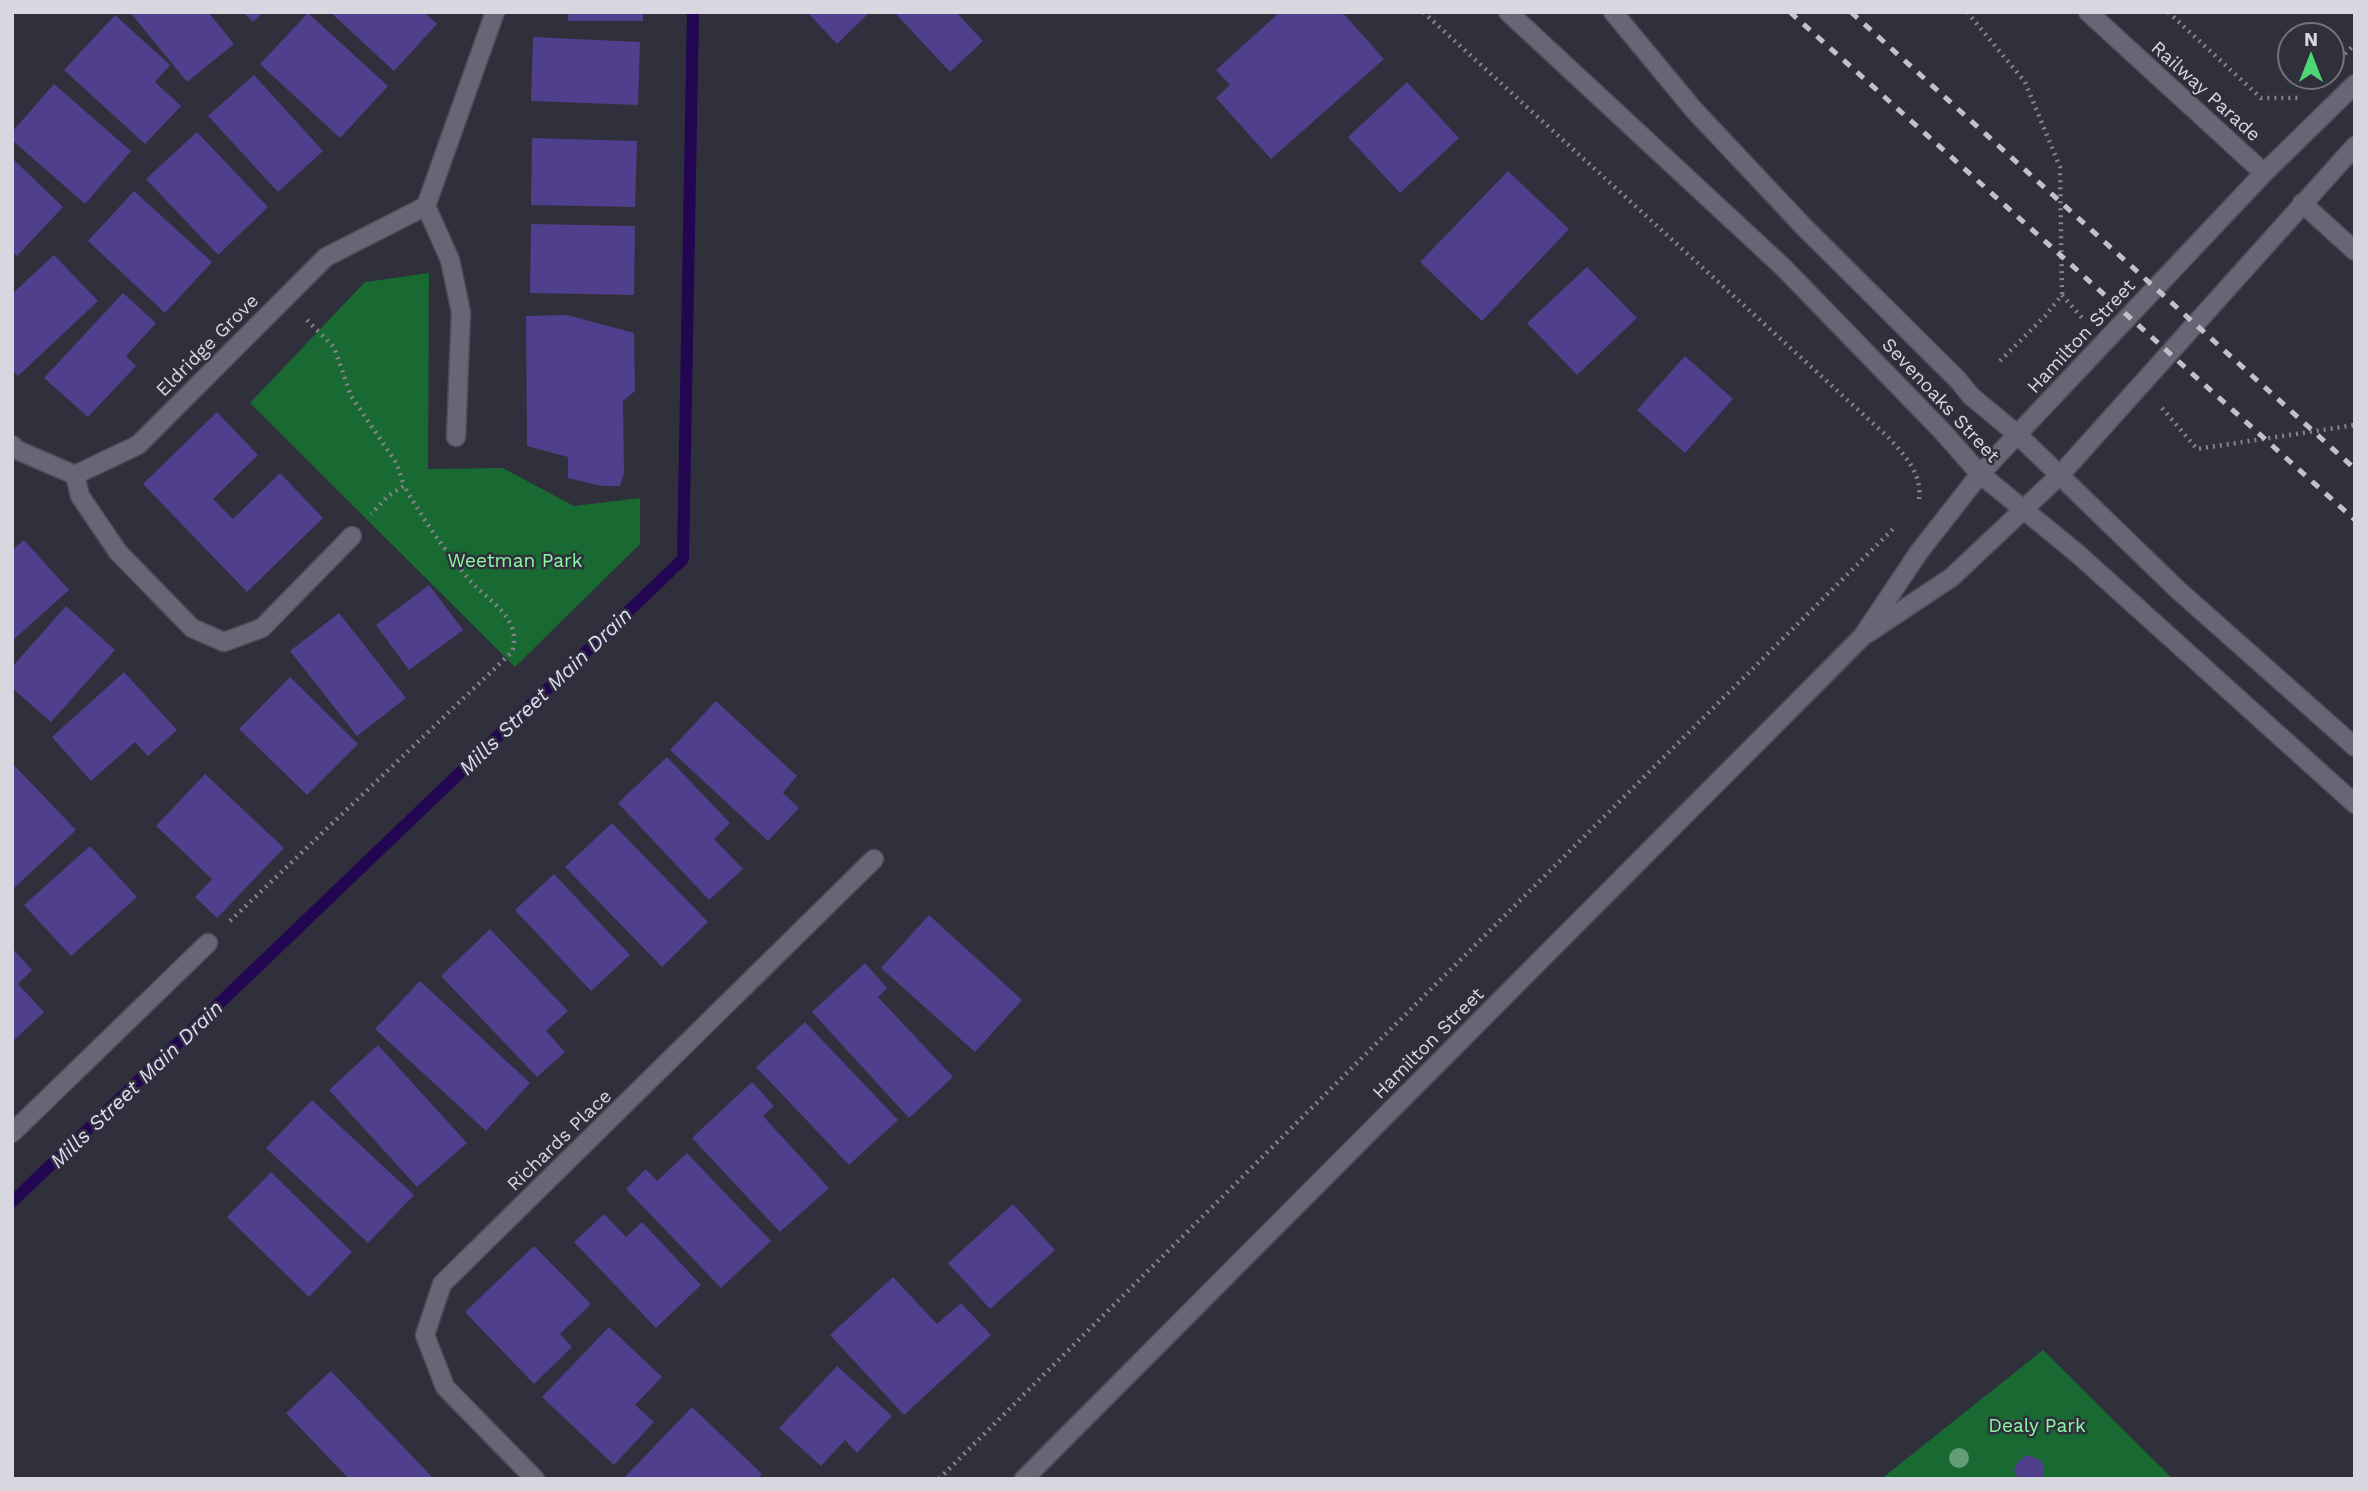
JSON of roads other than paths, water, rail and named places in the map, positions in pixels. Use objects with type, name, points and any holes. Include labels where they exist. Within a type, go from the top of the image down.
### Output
[{"type":"main road","points":[[456,437],[461,312],[450,260],[426,206],[495,12]]},
{"type":"main road","name":"Sevenoaks Street","points":[[1508,12],[1784,268],[1943,432],[1980,474],[2078,554],[2355,804]]},
{"type":"main road","name":"Sevenoaks Street","points":[[1613,12],[1694,110],[1971,396],[2018,435],[2178,590],[2355,747]]},
{"type":"main road","name":"Railway Parade","points":[[2088,12],[2264,173]]},
{"type":"main road","name":"Hamilton Street","points":[[1024,1479],[1862,637],[1919,552],[1980,474],[2264,173],[2355,84]]},
{"type":"main road","name":"Hamilton Street","points":[[1862,637],[1952,577],[2060,475],[2355,146]]},
{"type":"main road","points":[[2302,203],[2355,251]]},
{"type":"main road","name":"Eldridge Grove","points":[[75,475],[138,445],[326,257],[426,206]]},
{"type":"main road","points":[[12,445],[17,450],[75,475],[80,496],[118,552],[192,628],[224,642],[262,628],[352,536]]},
{"type":"main road","name":"Richards Place","points":[[535,1479],[445,1387],[425,1335],[442,1284],[874,859]]},
{"type":"main road","points":[[12,1133],[208,943]]},
{"type":"waterway","name":"Mills Street Main Drain","points":[[12,1202],[683,559],[693,12]]},
{"type":"railway","points":[[1790,12],[2355,520]]},
{"type":"railway","points":[[1851,12],[2355,469]]},
{"type":"park label","name":"Weetman Park","points":[[515,560]]},
{"type":"park label","name":"Dealy Park","points":[[2037,1425]]}]
